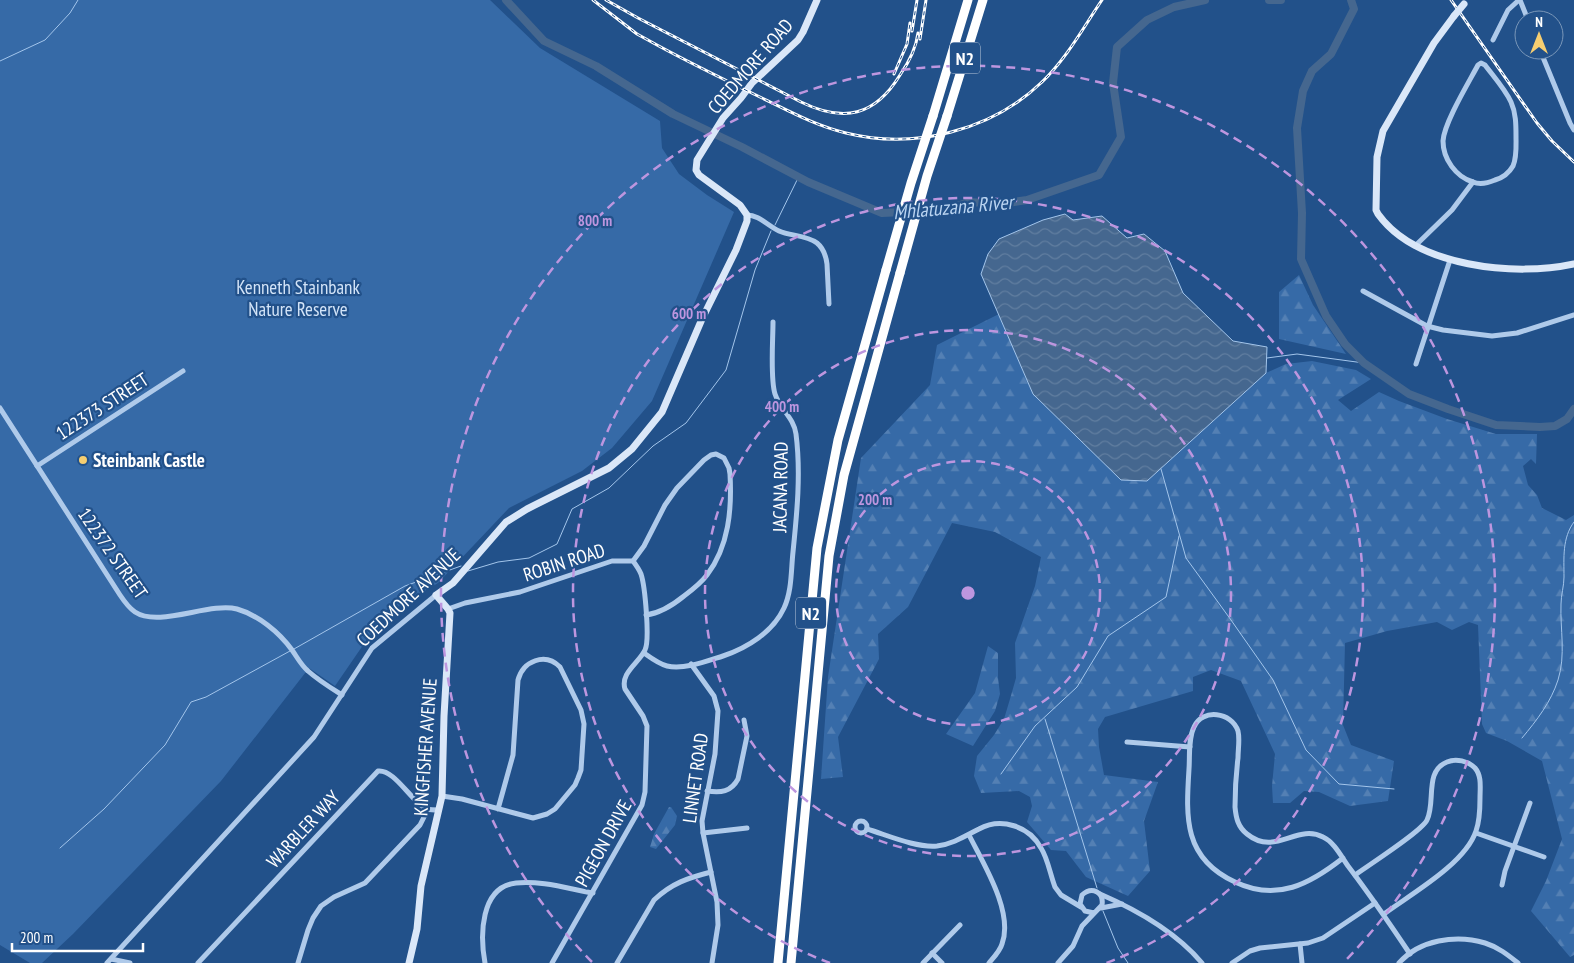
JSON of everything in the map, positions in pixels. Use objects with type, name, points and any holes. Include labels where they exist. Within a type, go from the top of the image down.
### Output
[{"type":"highway","name":"N2","points":[[778,963],[817,548],[838,440],[911,183],[968,0]]},
{"type":"highway","name":"N2","points":[[791,963],[829,556],[844,475],[927,176],[983,0]]},
{"type":"street","name":"COEDMORE ROAD","points":[[747,214],[740,205],[699,175],[696,170],[697,160],[724,116],[742,98],[752,83],[798,40],[804,32],[817,0]]},
{"type":"street","points":[[1493,40],[1508,10],[1519,0]]},
{"type":"street","points":[[1465,2],[1434,44],[1390,118],[1382,137],[1377,157],[1376,210],[1392,229],[1415,246],[1450,260],[1520,269],[1558,268],[1574,264]]},
{"type":"street","points":[[1544,60],[1573,128]]},
{"type":"street","points":[[1483,63],[1508,95],[1512,104],[1516,124],[1516,150],[1512,167],[1504,176],[1488,182],[1472,182],[1453,169],[1446,156],[1443,142],[1446,128],[1452,115],[1478,65],[1483,63]]},
{"type":"street","points":[[1415,246],[1452,210],[1472,182]]},
{"type":"street","points":[[747,214],[756,216],[783,233],[809,239],[819,245],[826,257],[829,304]]},
{"type":"street","name":"COEDMORE AVENUE","points":[[109,961],[314,737],[372,648],[453,583],[506,522],[527,509],[609,468],[632,449],[662,412],[702,318],[736,250],[745,228],[747,214]]},
{"type":"street","points":[[1416,364],[1450,260]]},
{"type":"street","points":[[1363,291],[1427,326],[1443,330],[1492,336],[1517,333],[1574,315]]},
{"type":"street","name":"JACANA ROAD","points":[[691,664],[717,658],[746,648],[773,625],[784,610],[787,599],[797,502],[797,442],[794,424],[775,393],[773,322]]},
{"type":"street","name":"122373 STREET","points":[[37,466],[183,370]]},
{"type":"street","name":"122372 STREET","points":[[0,408],[120,595],[136,613],[147,616],[163,616],[222,608],[235,609],[247,613],[278,634],[308,672],[342,696]]},
{"type":"street","points":[[633,561],[644,546],[665,505],[677,488],[708,457],[716,454],[724,458],[730,468],[727,535],[715,562],[707,576],[682,598],[659,612],[646,615]]},
{"type":"street","name":"ROBIN ROAD","points":[[448,609],[465,603],[520,592],[612,562],[633,561],[642,576],[648,638],[644,653]]},
{"type":"street","points":[[436,595],[448,609]]},
{"type":"street","name":"KINGFISHER AVENUE","points":[[410,963],[417,929],[421,886],[442,796],[444,716],[450,627],[448,609]]},
{"type":"street","points":[[644,653],[667,666],[680,667],[691,664]]},
{"type":"street","name":"PIGEON DRIVE","points":[[552,963],[644,799],[647,726],[643,716],[623,685],[625,677],[644,653]]},
{"type":"street","points":[[442,796],[498,808],[520,816],[540,817],[555,809],[575,786],[581,770],[583,716],[560,667],[555,662],[539,660],[524,666],[520,672],[513,755],[498,808]]},
{"type":"street","name":"LINNET ROAD","points":[[691,664],[714,696],[718,711],[714,754],[702,821],[702,833],[717,902],[718,924],[712,963]]},
{"type":"street","points":[[1343,858],[1321,875],[1308,882],[1283,890],[1243,886],[1217,872],[1195,845],[1188,824],[1187,800],[1190,747],[1193,728],[1200,719],[1216,714],[1228,718],[1236,726],[1239,735],[1235,807],[1236,818],[1243,831],[1258,841],[1266,843],[1308,833],[1316,834],[1328,840],[1343,858],[1384,914],[1410,954]]},
{"type":"street","points":[[707,791],[724,791],[735,785],[747,736],[744,720]]},
{"type":"street","points":[[1127,742],[1190,747]]},
{"type":"street","points":[[1355,875],[1426,823],[1431,809],[1432,782],[1435,772],[1439,767],[1446,762],[1460,760],[1469,763],[1479,774],[1480,815],[1476,832],[1469,845],[1455,862],[1384,914]]},
{"type":"street","name":"WARBLER WAY","points":[[198,963],[378,771],[383,771],[390,775],[421,805],[428,809]]},
{"type":"street","points":[[1502,886],[1530,803]]},
{"type":"street","points":[[298,963],[308,930],[321,906],[334,897],[365,883],[420,825],[428,809],[439,810]]},
{"type":"street","points":[[867,829],[922,845],[935,846],[948,844],[980,828],[998,823],[1016,825],[1038,842],[1045,855],[1055,887],[1061,895],[1087,912],[1094,913]]},
{"type":"street","points":[[702,833],[747,828]]},
{"type":"street","points":[[1476,832],[1544,857]]},
{"type":"street","points":[[969,835],[995,889],[1004,918],[1002,944],[989,963]]},
{"type":"street","points":[[617,963],[654,900],[662,892],[680,881],[711,872]]},
{"type":"street","points":[[484,963],[484,920],[490,903],[500,889],[511,884],[529,882],[593,892]]},
{"type":"street","points":[[1082,926],[1081,898],[1089,890],[1095,891],[1123,904],[1164,930],[1193,952],[1202,963]]},
{"type":"street","points":[[1100,894],[1103,902],[1101,908]]},
{"type":"street","points":[[1068,899],[1081,898]]},
{"type":"street","points":[[1232,963],[1250,951],[1260,948],[1300,944],[1323,938],[1375,903]]},
{"type":"street","points":[[1058,963],[1073,946],[1082,926],[1094,913],[1101,908],[1123,904]]},
{"type":"street","points":[[923,963],[960,925]]},
{"type":"street","points":[[1399,963],[1416,950],[1434,942],[1445,940],[1486,943],[1506,953],[1518,963]]},
{"type":"street","points":[[1300,944],[1302,963]]},
{"type":"street","points":[[932,953],[942,963]]},
{"type":"street","points":[[109,961],[130,963]]},
{"type":"green space","name":"Kenneth Stainbank Nature Reserve","points":[[0,0],[490,0],[540,48],[660,121],[662,148],[679,174],[734,212],[652,401],[612,448],[582,471],[509,508],[438,583],[383,616],[335,686],[309,668],[221,781],[73,934],[42,963],[30,963],[0,945]]},
{"type":"green space","points":[[1299,275],[1313,305],[1346,354],[1279,339],[1279,292]]},
{"type":"green space","points":[[999,314],[1033,394],[1147,481],[1266,373],[1286,364],[1312,361],[1356,370],[1371,379],[1338,400],[1351,411],[1379,392],[1447,419],[1496,434],[1537,434],[1536,464],[1531,459],[1523,466],[1528,485],[1537,495],[1542,508],[1566,520],[1574,515],[1574,955],[1570,957],[1531,911],[1546,881],[1562,839],[1542,761],[1507,741],[1486,733],[1482,724],[1478,625],[1469,622],[1452,630],[1437,622],[1387,631],[1345,643],[1343,725],[1351,745],[1394,761],[1388,801],[1350,806],[1319,792],[1304,791],[1290,803],[1273,803],[1272,786],[1275,754],[1241,681],[1211,670],[1193,677],[1193,691],[1105,717],[1098,729],[1104,775],[1158,782],[1144,821],[1150,871],[1128,896],[1086,877],[1066,851],[1051,850],[1027,822],[1032,806],[1030,797],[1019,791],[981,793],[974,776],[977,756],[1004,719],[1016,678],[1015,643],[1035,586],[1041,557],[995,532],[952,523],[908,607],[878,634],[879,659],[838,737],[843,777],[821,779],[828,677],[861,458],[930,385],[937,345]]},
{"type":"green space","points":[[988,646],[998,653],[1000,694],[995,711],[973,746],[946,734],[975,693]]},
{"type":"green space","points":[[669,807],[677,816],[675,825],[656,849],[650,847],[654,834]]},
{"type":"water","points":[[1065,214],[1073,220],[1102,216],[1127,238],[1144,234],[1165,251],[1183,293],[1233,341],[1267,347],[1266,373],[1147,481],[1121,480],[1033,394],[981,274],[988,254],[999,239],[1043,220]]},
{"type":"waterway","points":[[0,61],[45,40],[70,13],[78,0]]},
{"type":"waterway","name":"Mhlatuzana River","points":[[506,0],[544,41],[596,66],[673,114],[742,147],[808,182],[882,213],[945,210],[969,202],[1000,204],[1027,200],[1099,175],[1121,137],[1113,83],[1117,47],[1147,20],[1174,7],[1205,0]]},
{"type":"waterway","name":"Mhlatuzana River","points":[[1269,0],[1281,0]]},
{"type":"waterway","name":"Mhlatuzana River","points":[[1351,0],[1354,9],[1331,54],[1312,71],[1303,91],[1297,128],[1302,213],[1301,259],[1326,316],[1345,344],[1364,363],[1409,394],[1448,409],[1496,425],[1540,427],[1555,426],[1567,419],[1574,409]]},
{"type":"waterway","points":[[775,225],[799,176]]},
{"type":"waterway","points":[[468,571],[498,562],[529,558],[557,544],[572,509],[609,488],[653,446],[686,423],[726,370],[755,270],[771,231]]},
{"type":"waterway","points":[[1267,358],[1297,354],[1364,363]]},
{"type":"waterway","points":[[1161,469],[1186,558],[1273,680],[1306,750],[1339,784],[1394,789]]},
{"type":"waterway","points":[[1522,738],[1538,718],[1558,680],[1562,661],[1561,604],[1565,548],[1567,535],[1574,522]]},
{"type":"waterway","points":[[1001,774],[1035,726],[1077,687],[1108,636],[1166,597],[1179,536]]},
{"type":"waterway","points":[[294,649],[405,586],[461,566]]},
{"type":"waterway","points":[[60,848],[104,809],[165,745],[191,702],[206,697],[290,651]]},
{"type":"waterway","points":[[1045,719],[1097,888]]},
{"type":"waterway","points":[[1103,911],[1118,948],[1128,963]]},
{"type":"railway","points":[[593,0],[637,34],[696,66],[803,118],[846,133],[872,138],[898,139],[924,137],[976,124],[1022,99],[1051,73],[1102,0]]},
{"type":"railway","points":[[606,0],[801,102],[817,109],[831,112],[857,112],[869,107],[880,99],[890,89],[906,65],[914,50],[918,33]]},
{"type":"railway","points":[[912,31],[917,0]]},
{"type":"railway","points":[[920,39],[926,0]]},
{"type":"railway","points":[[1451,0],[1537,123],[1552,141],[1574,162]]},
{"type":"railway","points":[[894,74],[907,44],[910,23]]},
{"type":"place","name":"Steinbank Castle","points":[[83,460]]}]
